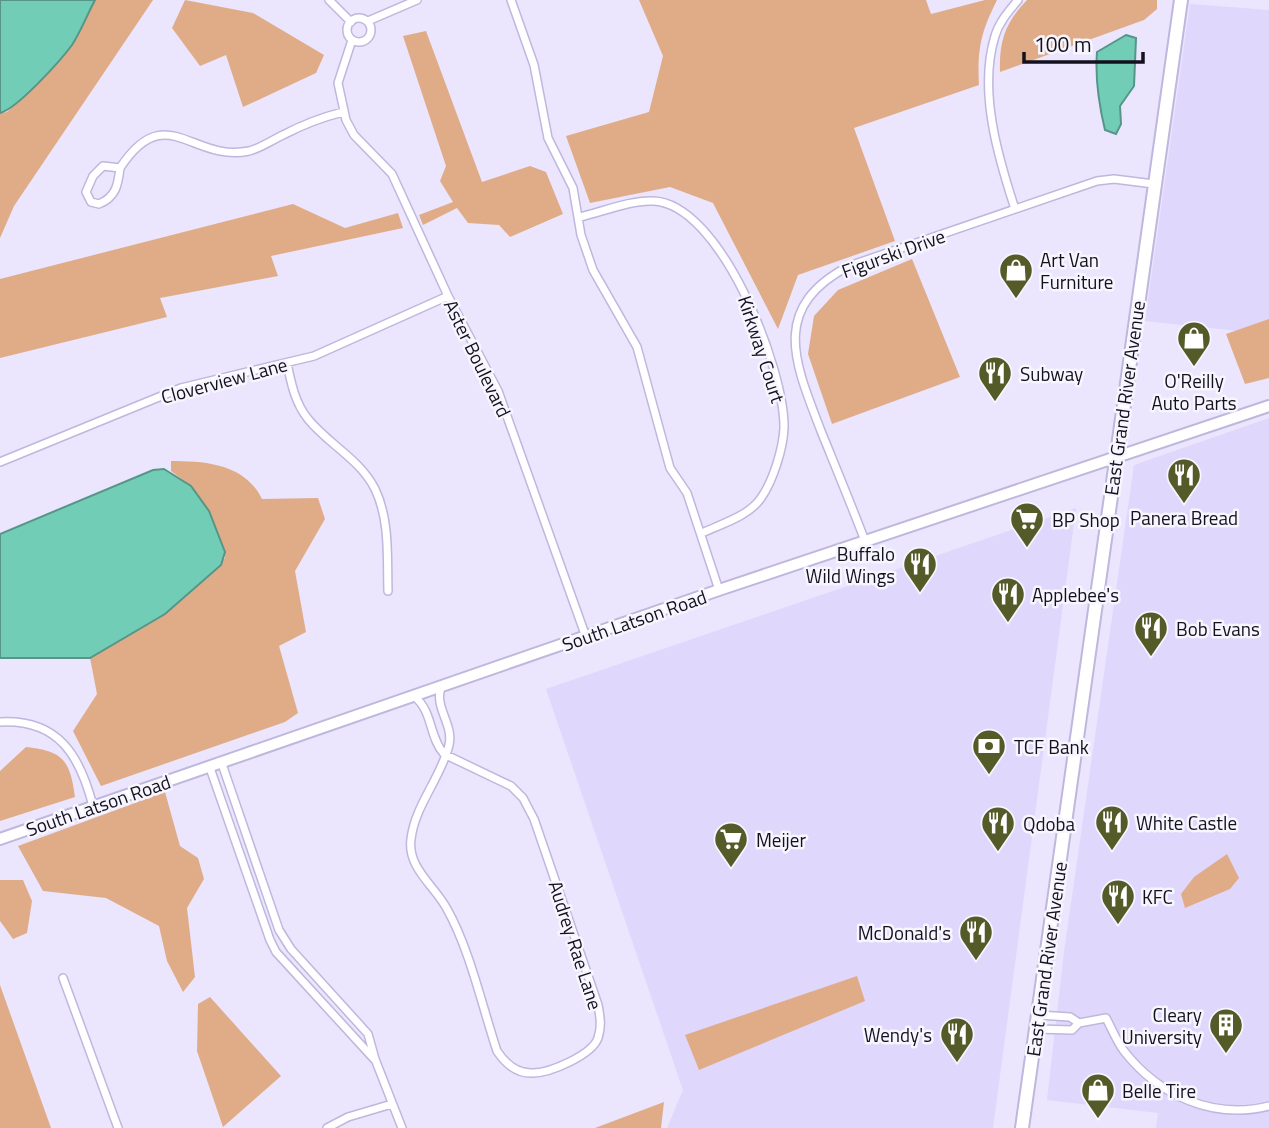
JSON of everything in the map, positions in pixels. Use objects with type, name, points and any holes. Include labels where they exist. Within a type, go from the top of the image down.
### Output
[{"type":"main road","name":"East Grand River Avenue","points":[[1022,1128],[1181,0]]},
{"type":"main road","name":"South Latson Road","points":[[0,838],[222,764],[719,590],[1269,406]]},
{"type":"street","points":[[328,0],[351,22]]},
{"type":"street","points":[[368,22],[417,0]]},
{"type":"street","points":[[511,0],[534,65],[548,138],[573,188],[582,235],[593,270],[637,347],[670,468],[687,493],[719,590]]},
{"type":"street","points":[[1015,209],[995,146],[991,54],[995,33],[1018,0]]},
{"type":"street","points":[[360,18],[368,22],[372,29],[369,38],[361,42],[352,40],[347,31],[351,22],[360,18]]},
{"type":"street","name":"Aster Boulevard","points":[[352,40],[338,83],[343,111],[354,135],[392,174],[448,296],[498,391],[586,637]]},
{"type":"street","points":[[120,168],[103,166],[93,176],[86,192],[91,202],[99,204],[110,199],[117,186],[120,168],[141,141],[152,135],[168,135],[224,152],[245,152],[343,111]]},
{"type":"street","name":"Figurski Drive","points":[[864,541],[797,370],[794,332],[799,313],[820,285],[849,266],[1097,181],[1114,178],[1154,184]]},
{"type":"street","name":"Kirkway Court","points":[[580,217],[653,201],[677,208],[700,225],[727,262],[745,292],[759,327],[781,397],[784,430],[771,482],[759,502],[738,516],[702,533]]},
{"type":"street","name":"Cloverview Lane","points":[[0,462],[181,388],[324,352],[448,296]]},
{"type":"street","points":[[287,363],[295,396],[307,418],[357,465],[376,491],[385,520],[388,591]]},
{"type":"street","name":"Audrey Rae Lane","points":[[441,688],[439,701],[449,744],[444,754],[415,820],[411,841],[412,857],[455,925],[497,1051],[504,1061],[519,1071],[534,1074],[576,1059],[598,1040],[601,1023],[598,1005],[534,819],[523,798],[511,786],[444,754]]},
{"type":"street","points":[[415,697],[426,709],[438,746],[444,754]]},
{"type":"street","points":[[0,722],[36,726],[68,747],[79,760],[93,806]]},
{"type":"street","points":[[222,764],[285,941],[368,1034],[374,1059],[402,1128]]},
{"type":"street","points":[[210,768],[254,897],[276,952],[374,1059]]},
{"type":"street","points":[[231,829],[243,825]]},
{"type":"street","points":[[254,897],[266,893]]},
{"type":"street","points":[[63,978],[118,1128]]},
{"type":"street","points":[[316,995],[324,985]]},
{"type":"street","points":[[1038,1016],[1070,1017],[1079,1023]]},
{"type":"street","points":[[1036,1029],[1072,1030],[1079,1023],[1106,1018],[1123,1051],[1153,1080],[1193,1104],[1233,1111],[1269,1106]]},
{"type":"street","points":[[327,1128],[348,1117],[392,1104]]},
{"type":"shaded area","points":[[0,0],[95,0],[72,45],[27,94],[8,110],[0,113]]},
{"type":"shaded area","points":[[95,0],[153,0],[14,206],[0,238],[0,113],[7,112],[71,46]]},
{"type":"shaded area","points":[[185,0],[253,13],[324,55],[316,73],[243,107],[226,55],[200,66],[172,28]]},
{"type":"shaded area","points":[[639,0],[926,0],[931,14],[985,0],[997,0],[981,41],[979,85],[854,128],[895,241],[798,275],[778,329],[713,203],[670,187],[590,203],[566,136],[649,112],[663,56]]},
{"type":"shaded area","points":[[1027,0],[1157,0],[1157,9],[1144,20],[1000,72],[1005,33],[1013,17]]},
{"type":"shaded area","points":[[1190,4],[1269,10],[1269,320],[1238,331],[1145,321]]},
{"type":"shaded area","points":[[426,31],[482,182],[530,166],[546,172],[563,214],[510,237],[499,225],[468,223],[457,208],[423,225],[419,215],[453,202],[440,181],[446,166],[403,36]]},
{"type":"shaded area","points":[[1126,35],[1136,38],[1134,86],[1120,106],[1121,124],[1116,134],[1105,130],[1098,91],[1097,52]]},
{"type":"shaded area","points":[[293,204],[345,228],[398,213],[403,228],[271,256],[278,276],[160,298],[167,317],[0,358],[0,279]]},
{"type":"shaded area","points":[[912,259],[960,377],[832,424],[808,354],[814,316],[838,290]]},
{"type":"shaded area","points":[[1269,319],[1269,378],[1245,384],[1226,334]]},
{"type":"shaded area","points":[[1269,418],[1269,1128],[1156,1128],[1158,1113],[1047,1100],[1064,952],[1134,465]]},
{"type":"shaded area","points":[[171,461],[211,464],[235,472],[255,487],[262,499],[318,498],[325,519],[295,571],[306,632],[279,646],[298,713],[285,722],[101,786],[73,731],[97,694],[90,658],[165,614],[225,558],[191,486],[171,471]]},
{"type":"shaded area","points":[[164,469],[191,486],[209,511],[225,552],[221,565],[165,614],[90,658],[0,658],[0,534],[153,470]]},
{"type":"shaded area","points":[[1076,508],[993,1128],[667,1128],[683,1090],[546,689]]},
{"type":"shaded area","points":[[26,747],[49,751],[62,760],[70,774],[75,797],[0,821],[0,771]]},
{"type":"shaded area","points":[[165,792],[180,846],[198,858],[204,879],[187,908],[195,977],[183,992],[167,961],[159,926],[106,898],[43,891],[18,846]]},
{"type":"shaded area","points":[[1227,854],[1239,878],[1230,889],[1185,908],[1181,894],[1194,877]]},
{"type":"shaded area","points":[[0,880],[23,880],[32,901],[27,933],[13,939],[0,921]]},
{"type":"shaded area","points":[[857,976],[865,1001],[699,1070],[685,1035]]},
{"type":"shaded area","points":[[0,985],[51,1128],[0,1128]]},
{"type":"shaded area","points":[[210,997],[281,1076],[223,1127],[197,1051],[198,1004]]},
{"type":"shaded area","points":[[664,1102],[661,1128],[595,1128]]},
{"type":"place","name":"Art Van Furniture","points":[[1016,300]]},
{"type":"place","name":"O'Reilly Auto Parts","points":[[1194,368]]},
{"type":"place","name":"Subway","points":[[995,403]]},
{"type":"place","name":"Panera Bread","points":[[1184,505]]},
{"type":"place","name":"BP Shop","points":[[1027,549]]},
{"type":"place","name":"Buffalo Wild Wings","points":[[920,594]]},
{"type":"place","name":"Applebee's","points":[[1008,624]]},
{"type":"place","name":"Bob Evans","points":[[1151,658]]},
{"type":"place","name":"TCF Bank","points":[[989,776]]},
{"type":"place","name":"White Castle","points":[[1112,852]]},
{"type":"place","name":"Qdoba","points":[[998,853]]},
{"type":"place","name":"Meijer","points":[[731,869]]},
{"type":"place","name":"KFC","points":[[1118,926]]},
{"type":"place","name":"McDonald's","points":[[976,962]]},
{"type":"place","name":"Cleary University","points":[[1226,1055]]},
{"type":"place","name":"Wendy's","points":[[957,1064]]},
{"type":"place","name":"Belle Tire","points":[[1098,1120]]}]
